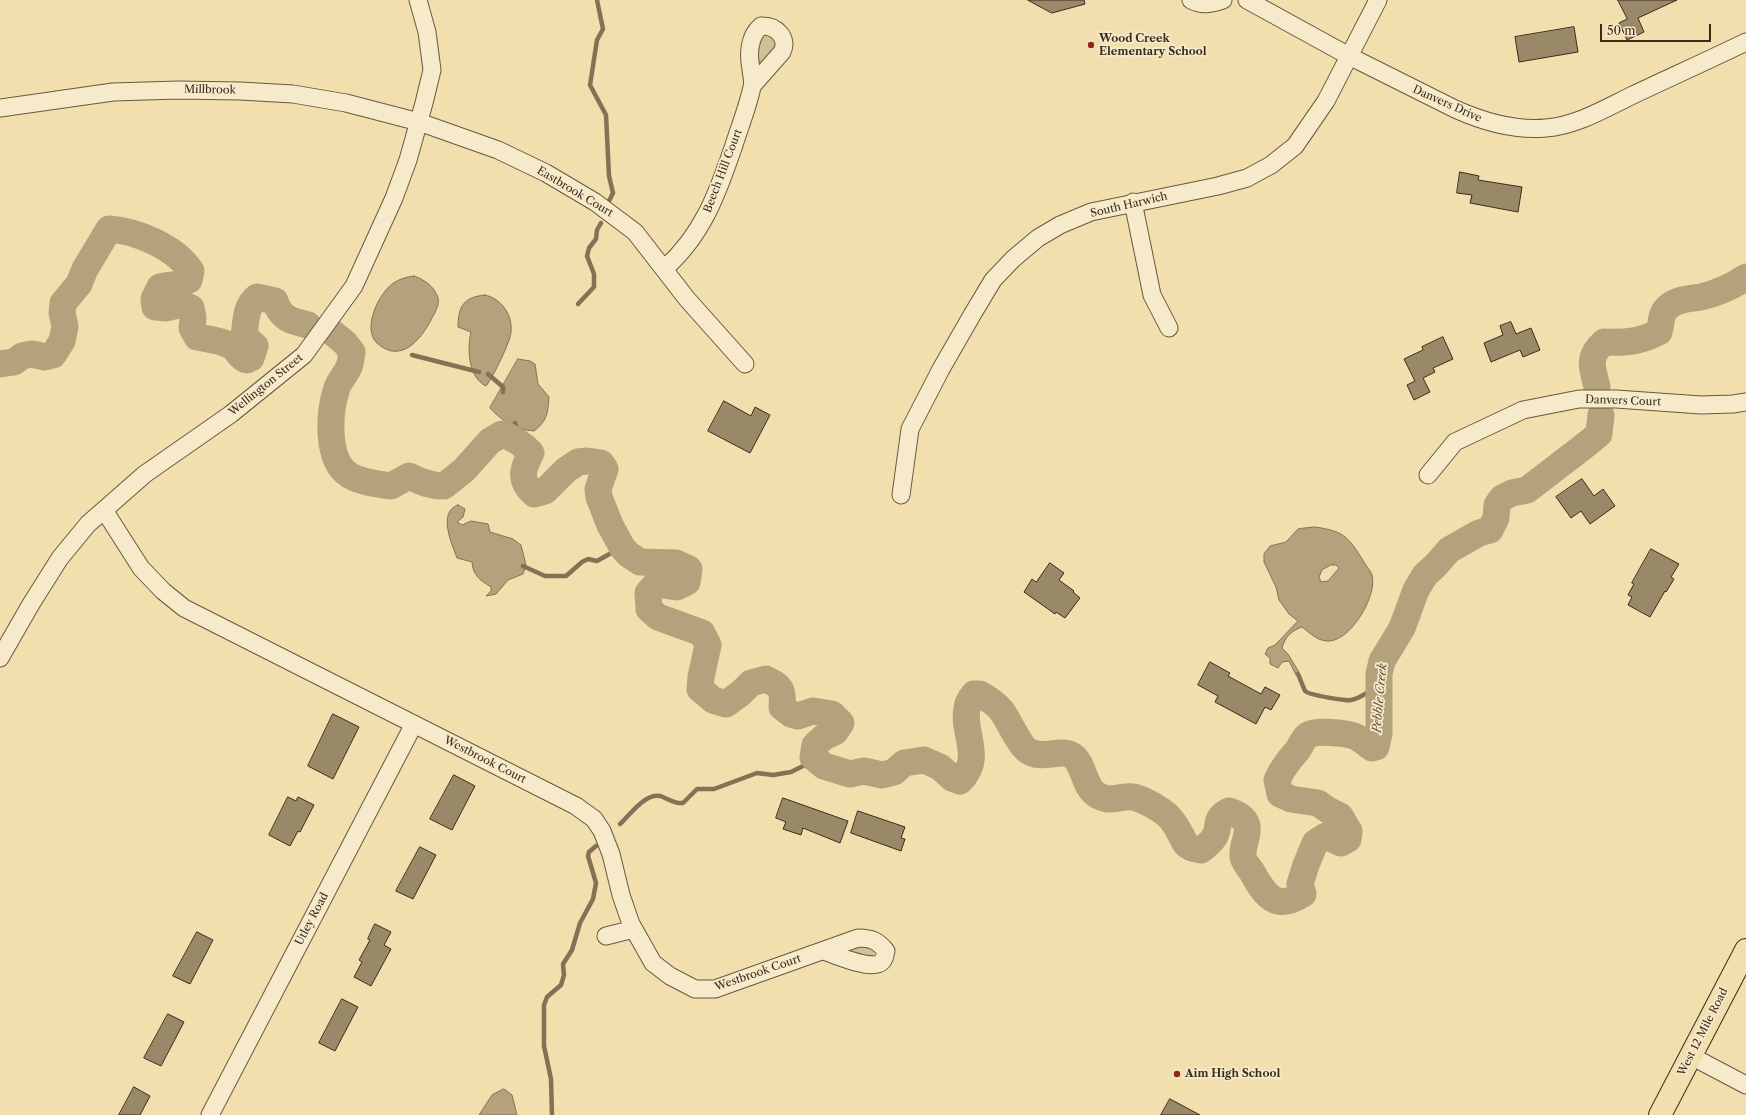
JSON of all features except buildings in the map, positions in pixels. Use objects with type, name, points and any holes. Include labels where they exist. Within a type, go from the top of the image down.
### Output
[{"type":"main road","name":"West 12 Mile Road","points":[[1660,1115],[1746,950]]},
{"type":"street","name":"Wellington Street","points":[[0,658],[31,604],[60,558],[88,524],[145,474],[231,414],[304,355],[354,286],[394,198],[419,122],[432,70],[427,32],[418,0]]},
{"type":"street","points":[[1191,0],[1196,3],[1206,5],[1223,0]]},
{"type":"street","name":"Danvers Drive","points":[[1247,0],[1349,56],[1472,117],[1496,125],[1532,129],[1560,126],[1584,118],[1746,42]]},
{"type":"street","name":"South Harwich","points":[[901,495],[910,429],[941,369],[993,280],[1013,259],[1038,238],[1060,225],[1091,212],[1133,202],[1218,186],[1247,178],[1271,165],[1295,146],[1310,126],[1326,101],[1378,0]]},
{"type":"street","name":"Beech Hill Court","points":[[664,269],[687,246],[704,221],[728,164],[753,85]]},
{"type":"street","name":"Millbrook","points":[[0,108],[113,92],[178,90],[240,91],[293,94],[346,103],[419,122]]},
{"type":"street","name":"Eastbrook Court","points":[[419,122],[498,150],[546,173],[595,202],[635,232],[700,314],[745,364]]},
{"type":"street","points":[[1133,202],[1152,295],[1169,328]]},
{"type":"street","name":"Danvers Court","points":[[1428,475],[1454,442],[1523,410],[1579,399],[1616,399],[1701,405],[1746,402]]},
{"type":"street","name":"Westbrook Court","points":[[104,510],[141,568],[163,591],[184,608],[576,806],[594,819],[602,831],[611,854],[621,895],[634,929],[653,963],[670,976],[695,989],[715,989],[823,951]]},
{"type":"street","name":"Utley Road","points":[[210,1115],[414,724]]},
{"type":"street","points":[[606,936],[634,929]]},
{"type":"street","points":[[1691,1056],[1746,1085]]},
{"type":"shaded area","points":[[763,32],[780,42],[759,69],[755,40]]},
{"type":"shaded area","points":[[414,276],[422,279],[432,287],[438,298],[438,304],[426,328],[415,342],[401,350],[394,351],[385,349],[377,343],[373,337],[371,329],[371,321],[377,304],[392,284],[403,278]]},
{"type":"shaded area","points":[[485,295],[496,300],[505,308],[510,319],[511,326],[510,337],[504,352],[497,368],[486,386],[480,382],[476,376],[470,362],[469,346],[471,332],[458,327],[459,313],[467,300]]},
{"type":"shaded area","points":[[518,359],[530,361],[535,364],[538,384],[549,397],[546,416],[542,424],[534,431],[515,427],[499,417],[490,408]]},
{"type":"shaded area","points":[[458,505],[465,509],[463,517],[457,522],[462,525],[471,521],[488,524],[490,532],[513,539],[521,545],[526,565],[523,574],[508,580],[496,594],[486,596],[491,591],[491,587],[478,577],[474,571],[472,562],[457,558],[450,537],[447,521],[448,514]]},
{"type":"shaded area","points":[[1315,527],[1333,531],[1345,537],[1350,541],[1371,572],[1373,584],[1371,595],[1360,617],[1344,635],[1335,640],[1326,641],[1316,637],[1302,627],[1289,635],[1282,648],[1288,654],[1299,672],[1296,675],[1289,661],[1282,662],[1278,668],[1270,664],[1270,658],[1265,654],[1268,648],[1275,645],[1298,621],[1289,614],[1279,600],[1276,587],[1264,562],[1264,554],[1270,546],[1286,542],[1298,529]],"holes":[[[1331,565],[1336,565],[1339,568],[1328,581],[1321,582],[1319,577],[1322,570]]]},
{"type":"shaded area","points":[[858,944],[875,948],[873,957],[868,958],[845,950]]},
{"type":"shaded area","points":[[504,1089],[512,1095],[517,1115],[479,1115],[492,1095]]},
{"type":"waterway","points":[[597,0],[603,29],[597,40],[590,85],[606,115],[609,176],[613,193],[608,203]]},
{"type":"waterway","points":[[578,304],[594,287],[594,274],[587,256],[589,248],[596,239],[597,230],[601,223]]},
{"type":"waterway","name":"Pebble Creek","points":[[0,364],[14,362],[22,356],[32,354],[45,357],[53,355],[62,341],[65,326],[62,313],[63,303],[79,284],[85,269],[109,229],[120,230],[143,237],[165,248],[184,262],[191,271],[189,280],[178,284],[160,287],[154,299],[155,307],[165,308],[184,305],[191,308],[193,318],[192,328],[197,337],[223,342],[233,348],[244,359],[247,360],[251,358],[255,346],[244,336],[248,310],[250,305],[257,297],[275,301],[280,312],[287,318],[308,325]]},
{"type":"waterway","name":"Pebble Creek","points":[[1597,387],[1592,363],[1595,353],[1604,342],[1632,341],[1645,338],[1659,332],[1664,311],[1674,303],[1719,292],[1746,277]]},
{"type":"waterway","name":"Pebble Creek","points":[[333,333],[345,343],[352,352],[350,364],[337,387],[332,412],[331,436],[336,459],[342,468],[353,477],[391,486],[409,476],[426,483],[444,486],[464,470],[490,441],[502,434],[518,441],[531,453],[524,470],[524,479],[529,489],[534,494],[545,491],[566,470],[578,462],[587,461],[601,463],[605,469],[598,489],[599,497],[610,525],[622,547],[628,554],[640,562],[676,563],[689,569],[687,582],[677,587],[656,584],[648,593],[649,609],[658,617],[702,633],[708,645],[700,689],[713,700],[726,704],[741,693],[751,683],[766,679],[780,689],[782,692],[782,707],[791,714],[798,716],[813,711],[832,714],[841,723],[835,732],[824,737],[815,745],[813,757],[824,766],[850,774],[864,771],[882,775],[894,772],[904,763],[924,760],[940,767],[952,778],[960,781],[967,772],[971,763],[971,746],[966,718],[967,706],[974,694],[980,694],[994,703],[1001,710],[1022,745],[1030,752],[1040,755],[1060,753],[1069,754],[1078,762],[1089,786],[1097,795],[1109,799],[1131,797],[1149,803],[1168,816],[1185,843],[1194,849],[1201,850],[1213,839],[1216,835],[1219,820],[1224,814],[1229,811],[1240,816],[1247,826],[1247,833],[1243,848],[1243,858],[1266,894],[1278,901],[1293,899],[1303,894],[1300,884],[1315,843],[1326,836],[1341,843],[1348,839],[1349,831],[1340,816],[1318,803],[1291,799],[1280,794],[1277,780],[1285,765],[1298,750],[1304,739],[1312,733],[1331,732],[1350,735],[1358,738],[1372,748],[1376,747],[1379,734],[1379,674],[1382,661],[1402,628],[1416,590],[1425,575],[1449,550],[1479,533],[1490,530],[1496,518],[1497,505],[1502,498],[1512,493],[1527,490],[1599,434],[1601,415]]},
{"type":"waterway","points":[[412,355],[479,372]]},
{"type":"waterway","points":[[488,374],[503,387],[503,392]]},
{"type":"waterway","points":[[514,438],[515,423]]},
{"type":"waterway","points":[[523,566],[545,576],[566,576],[582,562],[588,559],[597,561],[622,547]]},
{"type":"waterway","points":[[1298,674],[1305,691],[1335,699],[1351,700],[1358,698],[1379,685]]},
{"type":"waterway","points":[[620,824],[639,804],[651,797],[663,797],[675,802],[683,803],[697,789],[714,789],[757,773],[773,775],[791,772],[815,760]]},
{"type":"waterway","points":[[552,1115],[551,1079],[544,1046],[544,1005],[547,997],[561,985],[564,975],[563,964],[572,950],[580,923],[593,899],[596,883],[588,856],[589,852],[596,846]]},
{"type":"place","name":"Wood Creek Elementary School","points":[[1091,45]]},
{"type":"place","name":"Aim High School","points":[[1177,1074]]}]
